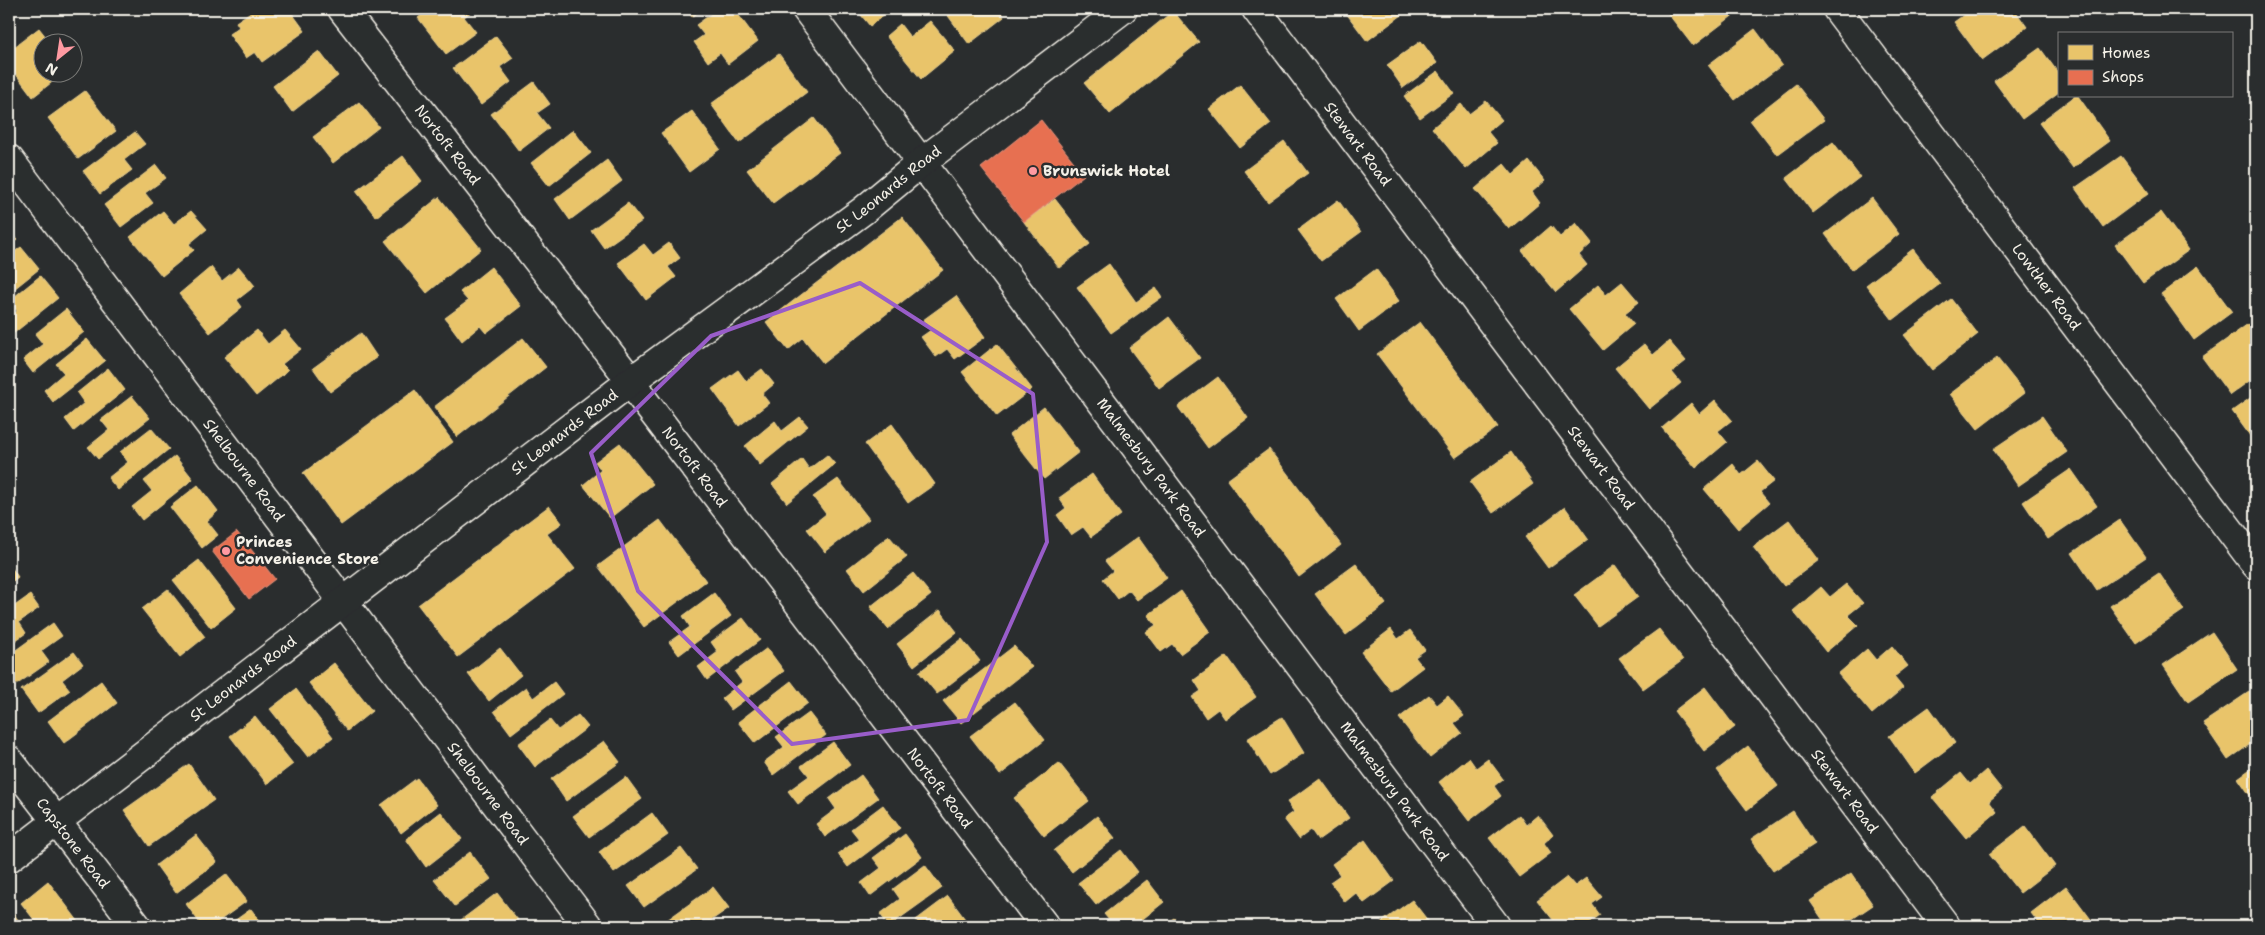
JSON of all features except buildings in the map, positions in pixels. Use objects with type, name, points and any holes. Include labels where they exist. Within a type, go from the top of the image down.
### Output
[{"type":"street","name":"Nortoft Road","points":[[342,9],[631,381],[642,398],[1045,926]]},
{"type":"street","name":"Malmesbury Park Road","points":[[806,9],[1496,926]]},
{"type":"street","name":"St Leonards Road","points":[[9,858],[631,381],[864,210],[922,162],[1123,9]]},
{"type":"street","name":"Stewart Road","points":[[1256,9],[1946,926]]},
{"type":"street","name":"Lowther Road","points":[[1837,9],[2256,565]]},
{"type":"street","name":"Shelbourne Road","points":[[9,159],[342,603],[588,926]]},
{"type":"street","name":"Capstone Road","points":[[9,760],[137,926]]},
{"type":"highlighted area","points":[[860,283],[1033,394],[1047,542],[968,720],[792,744],[638,591],[591,453],[711,336]]},
{"type":"place","name":"Brunswick Hotel","points":[[1033,171]]},
{"type":"place","name":"Princes Convenience Store","points":[[226,551]]}]
